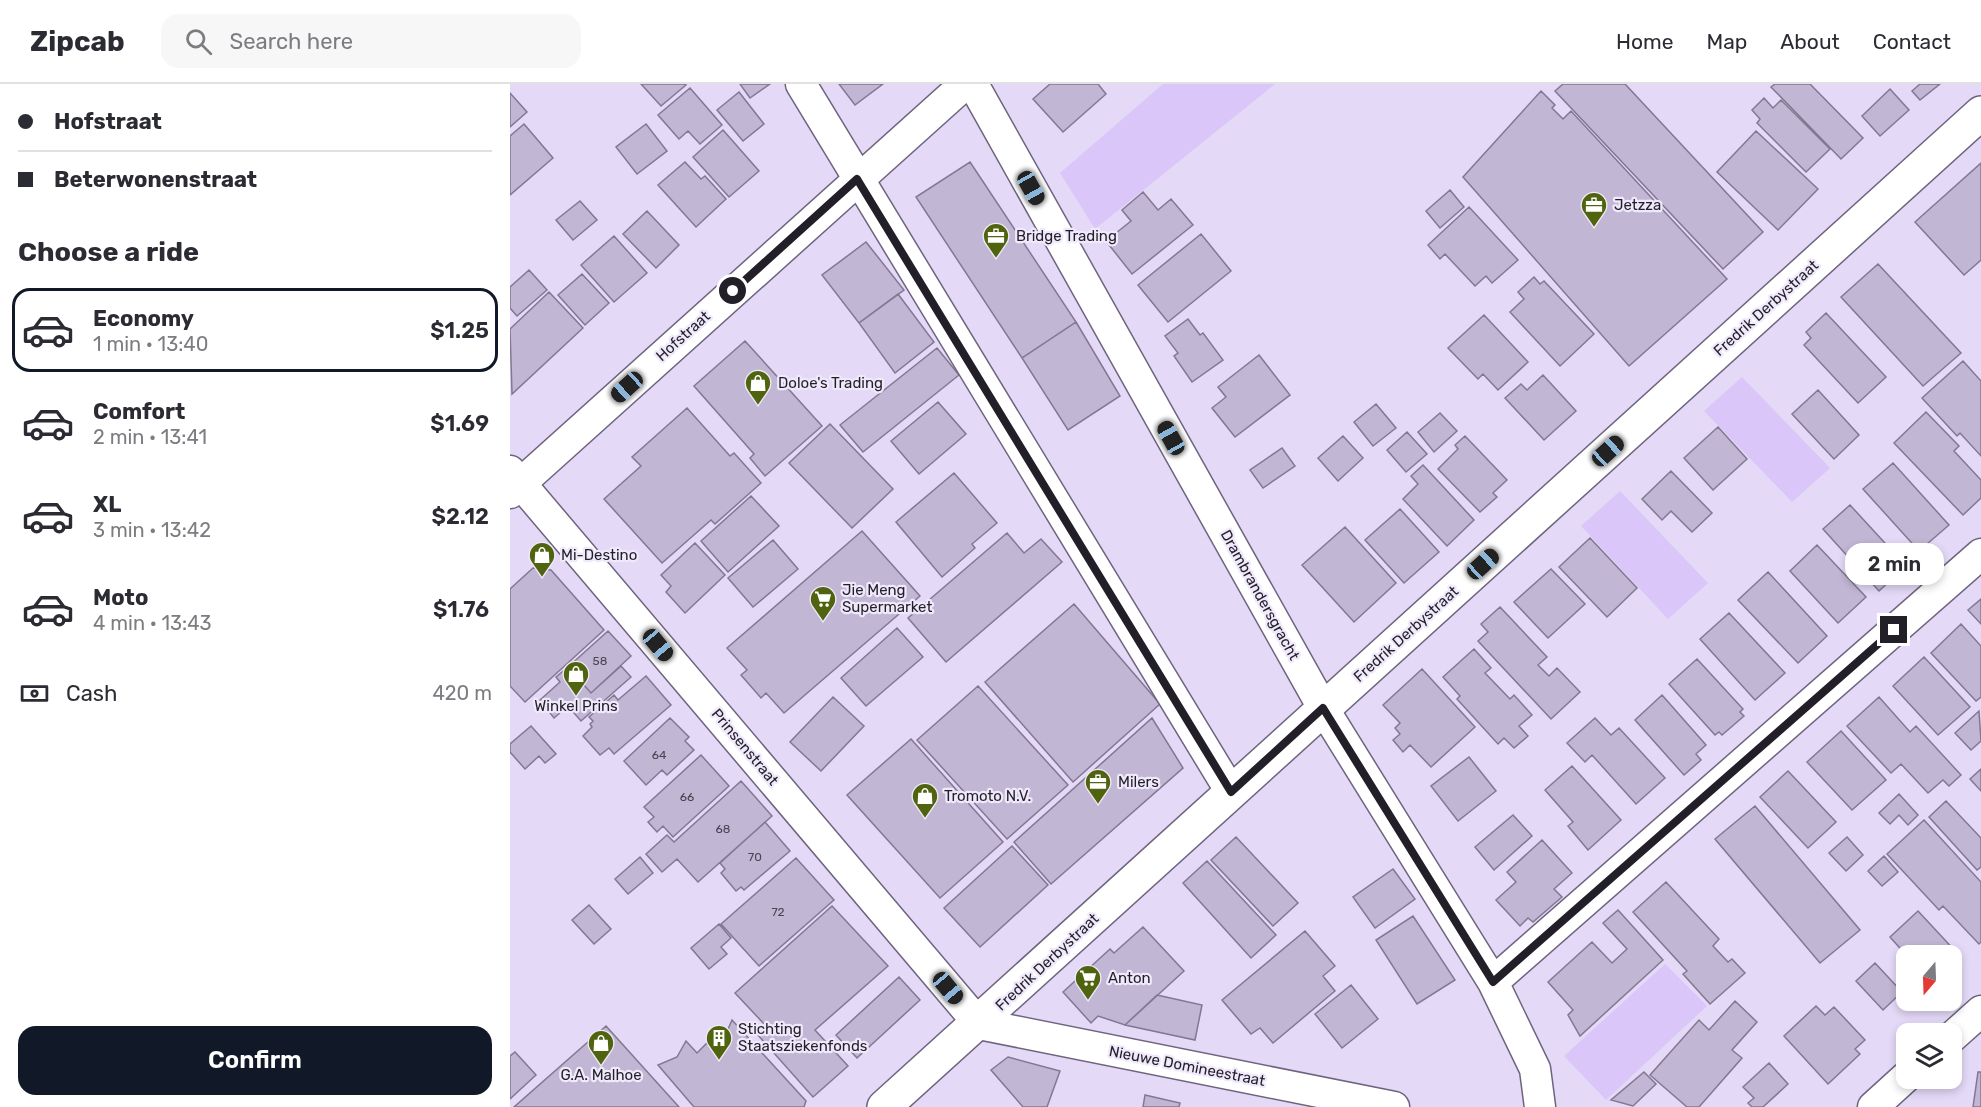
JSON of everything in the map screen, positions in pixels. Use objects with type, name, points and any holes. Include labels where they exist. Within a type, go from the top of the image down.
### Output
[{"type":"main road","name":"Fredrik Derbystraat","points":[[884,1107],[979,1024],[1323,708],[1981,113]]},
{"type":"street","points":[[801,84],[1231,792]]},
{"type":"street","name":"Hofstraat","points":[[514,482],[965,84]]},
{"type":"street","name":"Drambrandersgracht","points":[[973,84],[1323,708],[1493,982],[1535,1069],[1540,1107]]},
{"type":"street","name":"Prinsenstraat","points":[[514,482],[979,1024]]},
{"type":"street","points":[[1493,982],[1981,554]]},
{"type":"street","points":[[1962,1028],[1981,1011]]},
{"type":"street","name":"Nieuwe Domineestraat","points":[[979,1024],[1380,1106]]},
{"type":"street","points":[[1873,1107],[1896,1086]]},
{"type":"shaded area","points":[[1163,84],[1275,84],[1095,229],[1060,173]]},
{"type":"shaded area","points":[[1742,377],[1830,468],[1792,502],[1704,411]]},
{"type":"shaded area","points":[[1620,491],[1708,583],[1668,619],[1581,526]]},
{"type":"shaded area","points":[[1665,964],[1707,1006],[1606,1100],[1564,1056]]},
{"type":"building","points":[[641,84],[684,84],[686,85],[661,106]]},
{"type":"building","points":[[740,84],[770,84],[750,98]]},
{"type":"building","points":[[839,84],[883,84],[855,105]]},
{"type":"building","points":[[1050,84],[1098,84],[1106,94],[1063,132],[1033,99]]},
{"type":"building","points":[[1563,84],[1625,84],[1763,232],[1723,269],[1555,91]]},
{"type":"building","points":[[1775,84],[1810,84],[1863,138],[1841,159],[1771,87]]},
{"type":"building","points":[[1920,84],[1940,84],[1920,100],[1912,91]]},
{"type":"building","points":[[690,88],[722,125],[700,144],[688,131],[679,139],[658,115]]},
{"type":"building","points":[[1890,89],[1909,110],[1880,136],[1862,116]]},
{"type":"building","name":"Jetzza","points":[[1541,91],[1555,105],[1552,108],[1563,119],[1571,111],[1727,279],[1629,366],[1463,177]]},
{"type":"building","points":[[739,92],[764,124],[743,141],[717,110]]},
{"type":"building","points":[[510,93],[527,112],[510,127]]},
{"type":"building","points":[[1764,98],[1773,108],[1781,100],[1830,149],[1806,172],[1757,123],[1760,119],[1752,110]]},
{"type":"building","points":[[524,124],[553,158],[510,195],[510,136]]},
{"type":"building","points":[[646,124],[667,151],[637,174],[616,147]]},
{"type":"building","points":[[723,130],[759,171],[729,197],[693,157]]},
{"type":"building","points":[[1756,131],[1818,189],[1778,230],[1717,172]]},
{"type":"building","points":[[685,162],[701,179],[705,176],[726,199],[696,227],[658,185]]},
{"type":"building","name":"Bridge Trading","points":[[970,162],[1076,322],[1022,358],[916,197]]},
{"type":"building","points":[[1981,163],[1981,260],[1964,275],[1915,222]]},
{"type":"building","points":[[1450,190],[1464,207],[1440,228],[1426,211]]},
{"type":"building","points":[[1143,192],[1158,210],[1171,199],[1193,225],[1132,274],[1106,241],[1131,221],[1122,210]]},
{"type":"building","points":[[580,201],[597,220],[573,240],[556,220]]},
{"type":"building","points":[[1469,207],[1518,260],[1492,283],[1486,276],[1475,286],[1445,254],[1440,259],[1428,245]]},
{"type":"building","points":[[647,211],[679,245],[656,268],[623,234]]},
{"type":"building","points":[[1201,234],[1231,271],[1168,322],[1138,285]]},
{"type":"building","points":[[614,236],[647,273],[614,302],[581,265]]},
{"type":"building","points":[[866,242],[904,290],[859,323],[822,275]]},
{"type":"building","points":[[1878,264],[1961,353],[1923,386],[1841,297]]},
{"type":"building","points":[[529,270],[547,290],[517,316],[510,308],[510,287]]},
{"type":"building","points":[[582,274],[609,303],[585,325],[558,295]]},
{"type":"building","points":[[1534,277],[1540,284],[1544,281],[1594,334],[1560,366],[1510,312],[1524,299],[1518,292]]},
{"type":"building","points":[[549,292],[583,328],[512,394],[510,329]]},
{"type":"building","points":[[898,294],[934,342],[895,373],[859,323]]},
{"type":"building","points":[[1826,313],[1886,377],[1858,403],[1804,345],[1811,338],[1806,332]]},
{"type":"building","points":[[1484,315],[1528,362],[1498,390],[1483,374],[1478,379],[1448,348]]},
{"type":"building","points":[[1188,319],[1200,335],[1203,333],[1223,360],[1192,382],[1174,356],[1178,353],[1165,336]]},
{"type":"building","points":[[1076,322],[1120,396],[1068,430],[1022,358]]},
{"type":"building","name":"Doloe's Trading","points":[[745,341],[822,426],[765,476],[750,458],[754,454],[694,386]]},
{"type":"building","points":[[937,348],[959,375],[863,452],[840,425]]},
{"type":"building","points":[[1259,355],[1290,395],[1235,437],[1212,408],[1226,397],[1218,387]]},
{"type":"building","points":[[1963,361],[1981,381],[1981,456],[1960,433],[1957,436],[1922,398]]},
{"type":"building","points":[[1543,375],[1576,411],[1544,440],[1505,398],[1521,384],[1527,390]]},
{"type":"building","points":[[1818,390],[1859,435],[1834,459],[1792,414]]},
{"type":"building","points":[[938,402],[966,434],[919,474],[891,441]]},
{"type":"building","points":[[1376,404],[1396,428],[1373,446],[1354,422]]},
{"type":"building","points":[[687,408],[730,456],[734,453],[761,483],[715,524],[711,520],[662,563],[604,499],[641,466],[632,457]]},
{"type":"building","points":[[1926,412],[1959,446],[1954,451],[1981,480],[1981,498],[1963,515],[1894,443]]},
{"type":"building","points":[[1440,413],[1457,431],[1434,452],[1418,432]]},
{"type":"building","points":[[830,424],[893,489],[852,528],[789,463]]},
{"type":"building","points":[[1718,427],[1747,459],[1713,490],[1684,458]]},
{"type":"building","points":[[1407,432],[1427,454],[1406,472],[1387,450]]},
{"type":"building","points":[[1343,436],[1363,458],[1338,481],[1318,458]]},
{"type":"building","points":[[1465,436],[1507,480],[1493,493],[1497,497],[1480,512],[1438,469],[1458,449],[1455,445]]},
{"type":"building","points":[[1282,448],[1295,466],[1263,488],[1250,470]]},
{"type":"building","points":[[1893,463],[1949,525],[1919,551],[1863,489]]},
{"type":"building","points":[[1423,465],[1474,520],[1447,546],[1403,499],[1418,484],[1411,476]]},
{"type":"building","points":[[1671,471],[1712,513],[1692,532],[1671,511],[1662,520],[1642,499]]},
{"type":"building","points":[[954,473],[997,523],[972,544],[975,548],[942,577],[896,522]]},
{"type":"building","points":[[751,496],[779,526],[728,572],[701,541]]},
{"type":"building","points":[[1850,505],[1906,566],[1879,591],[1823,529]]},
{"type":"building","points":[[1400,509],[1439,552],[1404,583],[1365,540]]},
{"type":"building","points":[[1345,527],[1396,583],[1354,622],[1302,565]]},
{"type":"building","name":"Jie Meng Supermarket","points":[[862,531],[920,596],[784,713],[766,693],[761,698],[741,675],[747,670],[727,648]]},
{"type":"building","points":[[1007,533],[1024,553],[1041,539],[1062,562],[946,662],[908,618]]},
{"type":"building","points":[[1590,538],[1637,588],[1607,617],[1559,567]]},
{"type":"building","points":[[773,540],[798,569],[753,607],[728,578]]},
{"type":"building","points":[[695,543],[725,575],[685,613],[666,592],[671,586],[661,575]]},
{"type":"building","points":[[1817,545],[1866,597],[1838,623],[1790,571]]},
{"type":"building","points":[[533,568],[551,570],[604,630],[525,702],[510,686],[510,589]]},
{"type":"building","points":[[1551,569],[1585,604],[1548,638],[1514,602]]},
{"type":"building","points":[[1768,572],[1827,636],[1798,663],[1738,600]]},
{"type":"building","points":[[1981,599],[1981,624],[1968,610]]},
{"type":"building","points":[[1074,604],[1160,704],[1073,782],[985,682]]},
{"type":"building","points":[[1500,607],[1547,657],[1538,665],[1549,676],[1557,668],[1580,692],[1551,719],[1478,641],[1488,632],[1481,624]]},
{"type":"building","points":[[1729,613],[1785,673],[1755,700],[1700,639]]},
{"type":"building","points":[[1961,624],[1981,646],[1981,697],[1976,701],[1931,653]]},
{"type":"building","points":[[897,628],[923,657],[866,706],[841,678]]},
{"type":"building","points":[[608,631],[631,656],[591,693],[568,667]]},
{"type":"building","points":[[1474,649],[1491,668],[1485,673],[1510,699],[1514,695],[1532,715],[1519,726],[1528,736],[1514,748],[1504,738],[1498,744],[1457,699],[1460,696],[1443,677]]},
{"type":"building","points":[[1924,657],[1970,707],[1938,735],[1893,686]]},
{"type":"building","points":[[1697,659],[1743,709],[1740,712],[1744,716],[1722,735],[1719,732],[1715,735],[1669,684]]},
{"type":"building","name":"Winkel Prins","points":[[621,666],[631,677],[581,721],[568,706],[554,718],[540,700],[560,682],[556,677],[568,667],[591,693]]},
{"type":"building","points":[[1422,669],[1475,727],[1431,767],[1410,745],[1403,752],[1393,740],[1400,734],[1395,728],[1400,723],[1383,705]]},
{"type":"building","points":[[646,676],[671,705],[614,754],[609,748],[600,755],[583,736],[592,727],[590,724],[593,721],[589,717],[614,695],[618,700]]},
{"type":"building","points":[[978,686],[1068,785],[1007,839],[917,740]]},
{"type":"building","points":[[1662,695],[1706,745],[1696,754],[1701,760],[1684,775],[1635,720]]},
{"type":"building","points":[[833,697],[864,726],[821,771],[790,742]]},
{"type":"building","points":[[1879,697],[1910,732],[1916,726],[1961,775],[1949,786],[1943,780],[1928,793],[1901,764],[1891,773],[1847,726]]},
{"type":"building","points":[[1979,711],[1981,741],[1971,750],[1955,733]]},
{"type":"building","points":[[670,718],[689,737],[685,741],[694,750],[667,775],[662,770],[646,785],[624,761]]},
{"type":"building","name":"Milers","points":[[1152,718],[1183,768],[1051,884],[1014,842]]},
{"type":"building","points":[[1595,718],[1611,735],[1619,728],[1665,778],[1636,804],[1592,755],[1585,762],[1567,743]]},
{"type":"building","points":[[531,726],[556,754],[545,763],[539,756],[525,769],[510,752],[510,744]]},
{"type":"building","points":[[1841,731],[1886,780],[1852,810],[1807,762]]},
{"type":"building","name":"Tromoto N.V.","points":[[911,739],[1003,842],[940,898],[847,795]]},
{"type":"building","points":[[701,755],[729,786],[673,837],[663,826],[657,832],[648,822],[654,817],[644,807]]},
{"type":"building","points":[[1469,757],[1496,791],[1458,821],[1431,786]]},
{"type":"building","points":[[1572,766],[1621,820],[1588,850],[1568,826],[1573,822],[1545,790]]},
{"type":"building","points":[[1981,769],[1981,791],[1970,779]]},
{"type":"building","points":[[1788,771],[1836,822],[1808,848],[1760,797]]},
{"type":"building","points":[[741,781],[772,816],[698,882],[677,859],[662,872],[646,854],[667,835],[674,842]]},
{"type":"building","points":[[1899,794],[1918,815],[1908,825],[1899,815],[1890,824],[1879,813]]},
{"type":"building","points":[[1946,801],[1981,838],[1981,867],[1977,870],[1929,817]]},
{"type":"building","points":[[1755,806],[1860,930],[1820,963],[1715,839]]},
{"type":"building","points":[[1513,815],[1532,836],[1494,870],[1475,847]]},
{"type":"building","points":[[1924,820],[1981,882],[1981,942],[1979,944],[1943,906],[1939,910],[1887,854]]},
{"type":"building","points":[[765,822],[790,851],[744,890],[741,887],[736,891],[721,873],[725,869],[720,863]]},
{"type":"building","points":[[1236,837],[1298,903],[1273,926],[1211,860]]},
{"type":"building","points":[[1847,837],[1863,855],[1846,871],[1829,853]]},
{"type":"building","points":[[1542,840],[1572,873],[1554,889],[1562,897],[1533,922],[1528,918],[1520,926],[1496,900],[1516,882],[1507,872]]},
{"type":"building","points":[[1012,846],[1048,885],[980,947],[944,908]]},
{"type":"building","points":[[1884,856],[1898,872],[1882,886],[1868,871]]},
{"type":"building","points":[[640,857],[653,873],[628,894],[615,879]]},
{"type":"building","points":[[796,858],[834,900],[759,966],[721,924]]},
{"type":"building","points":[[1207,861],[1276,935],[1251,958],[1183,883]]},
{"type":"building","points":[[1393,869],[1415,899],[1375,928],[1353,897]]},
{"type":"building","points":[[1666,882],[1719,939],[1713,946],[1728,962],[1732,959],[1745,973],[1710,1004],[1683,974],[1687,971],[1633,912]]},
{"type":"building","points":[[589,905],[611,929],[594,944],[572,920]]},
{"type":"building","name":"Stichting Staatsziekenfonds","points":[[832,906],[888,966],[815,1030],[848,1066],[813,1097],[757,1034],[766,1026],[735,993]]},
{"type":"building","points":[[1618,910],[1663,960],[1580,1036],[1568,1015],[1573,1010],[1548,982],[1592,942],[1612,963],[1627,949],[1603,923]]},
{"type":"building","points":[[1918,911],[1950,945],[1897,945],[1890,937]]},
{"type":"building","points":[[1413,916],[1455,980],[1417,1004],[1376,940]]},
{"type":"building","points":[[719,924],[731,938],[721,947],[727,954],[709,969],[691,948]]},
{"type":"building","points":[[1143,927],[1184,971],[1125,1025],[1098,1016],[1091,1023],[1063,992],[1110,949],[1114,953]]},
{"type":"building","points":[[1305,931],[1335,966],[1323,976],[1335,991],[1273,1043],[1260,1028],[1251,1034],[1222,1000]]},
{"type":"building","points":[[1875,963],[1896,986],[1896,998],[1883,1010],[1856,981]]},
{"type":"building","points":[[899,977],[920,1000],[857,1058],[836,1035]]},
{"type":"building","points":[[1351,985],[1378,1019],[1342,1048],[1315,1014]]},
{"type":"building","points":[[1157,995],[1202,1005],[1195,1040],[1125,1025]]},
{"type":"building","points":[[1735,1001],[1757,1022],[1732,1050],[1742,1058],[1699,1107],[1687,1107],[1650,1075],[1699,1020],[1709,1030]]},
{"type":"building","points":[[1816,1006],[1825,1015],[1834,1007],[1865,1040],[1855,1049],[1860,1054],[1828,1084],[1784,1036]]},
{"type":"building","name":"Stichting Staatsziekenfonds","points":[[732,1020],[806,1101],[804,1107],[694,1107],[658,1065],[677,1057],[686,1041],[697,1053],[708,1042],[725,1036]]},
{"type":"building","name":"G.A. Malhoe","points":[[606,1026],[679,1107],[514,1107]]},
{"type":"building","points":[[515,1052],[536,1075],[510,1099],[510,1056]]},
{"type":"building","points":[[1008,1057],[1060,1071],[1047,1107],[1023,1107],[991,1070]]},
{"type":"building","points":[[1769,1063],[1788,1084],[1763,1107],[1752,1107],[1748,1103],[1754,1098],[1743,1087]]},
{"type":"building","points":[[1644,1072],[1656,1084],[1633,1106],[1611,1100]]},
{"type":"building","points":[[1978,1072],[1981,1072],[1981,1107],[1973,1107]]},
{"type":"building","points":[[1145,1095],[1180,1103],[1179,1107],[1143,1107]]},
{"type":"place","name":"Jetzza","points":[[1594,228]]},
{"type":"place","name":"Bridge Trading","points":[[996,259]]},
{"type":"place","name":"Doloe's Trading","points":[[758,406]]},
{"type":"place","name":"Mi-Destino","points":[[542,578]]},
{"type":"place","name":"Jie Meng Supermarket","points":[[823,622]]},
{"type":"place","name":"Winkel Prins","points":[[576,697]]},
{"type":"place","name":"Milers","points":[[1098,805]]},
{"type":"place","name":"Tromoto N.V.","points":[[925,819]]},
{"type":"place","name":"Anton","points":[[1088,1001]]},
{"type":"place","name":"Stichting Staatsziekenfonds","points":[[719,1061]]},
{"type":"place","name":"G.A. Malhoe","points":[[601,1066]]},
{"type":"route","points":[[733,291],[857,179],[1231,792],[1323,708],[1493,982],[1894,630]]}]
